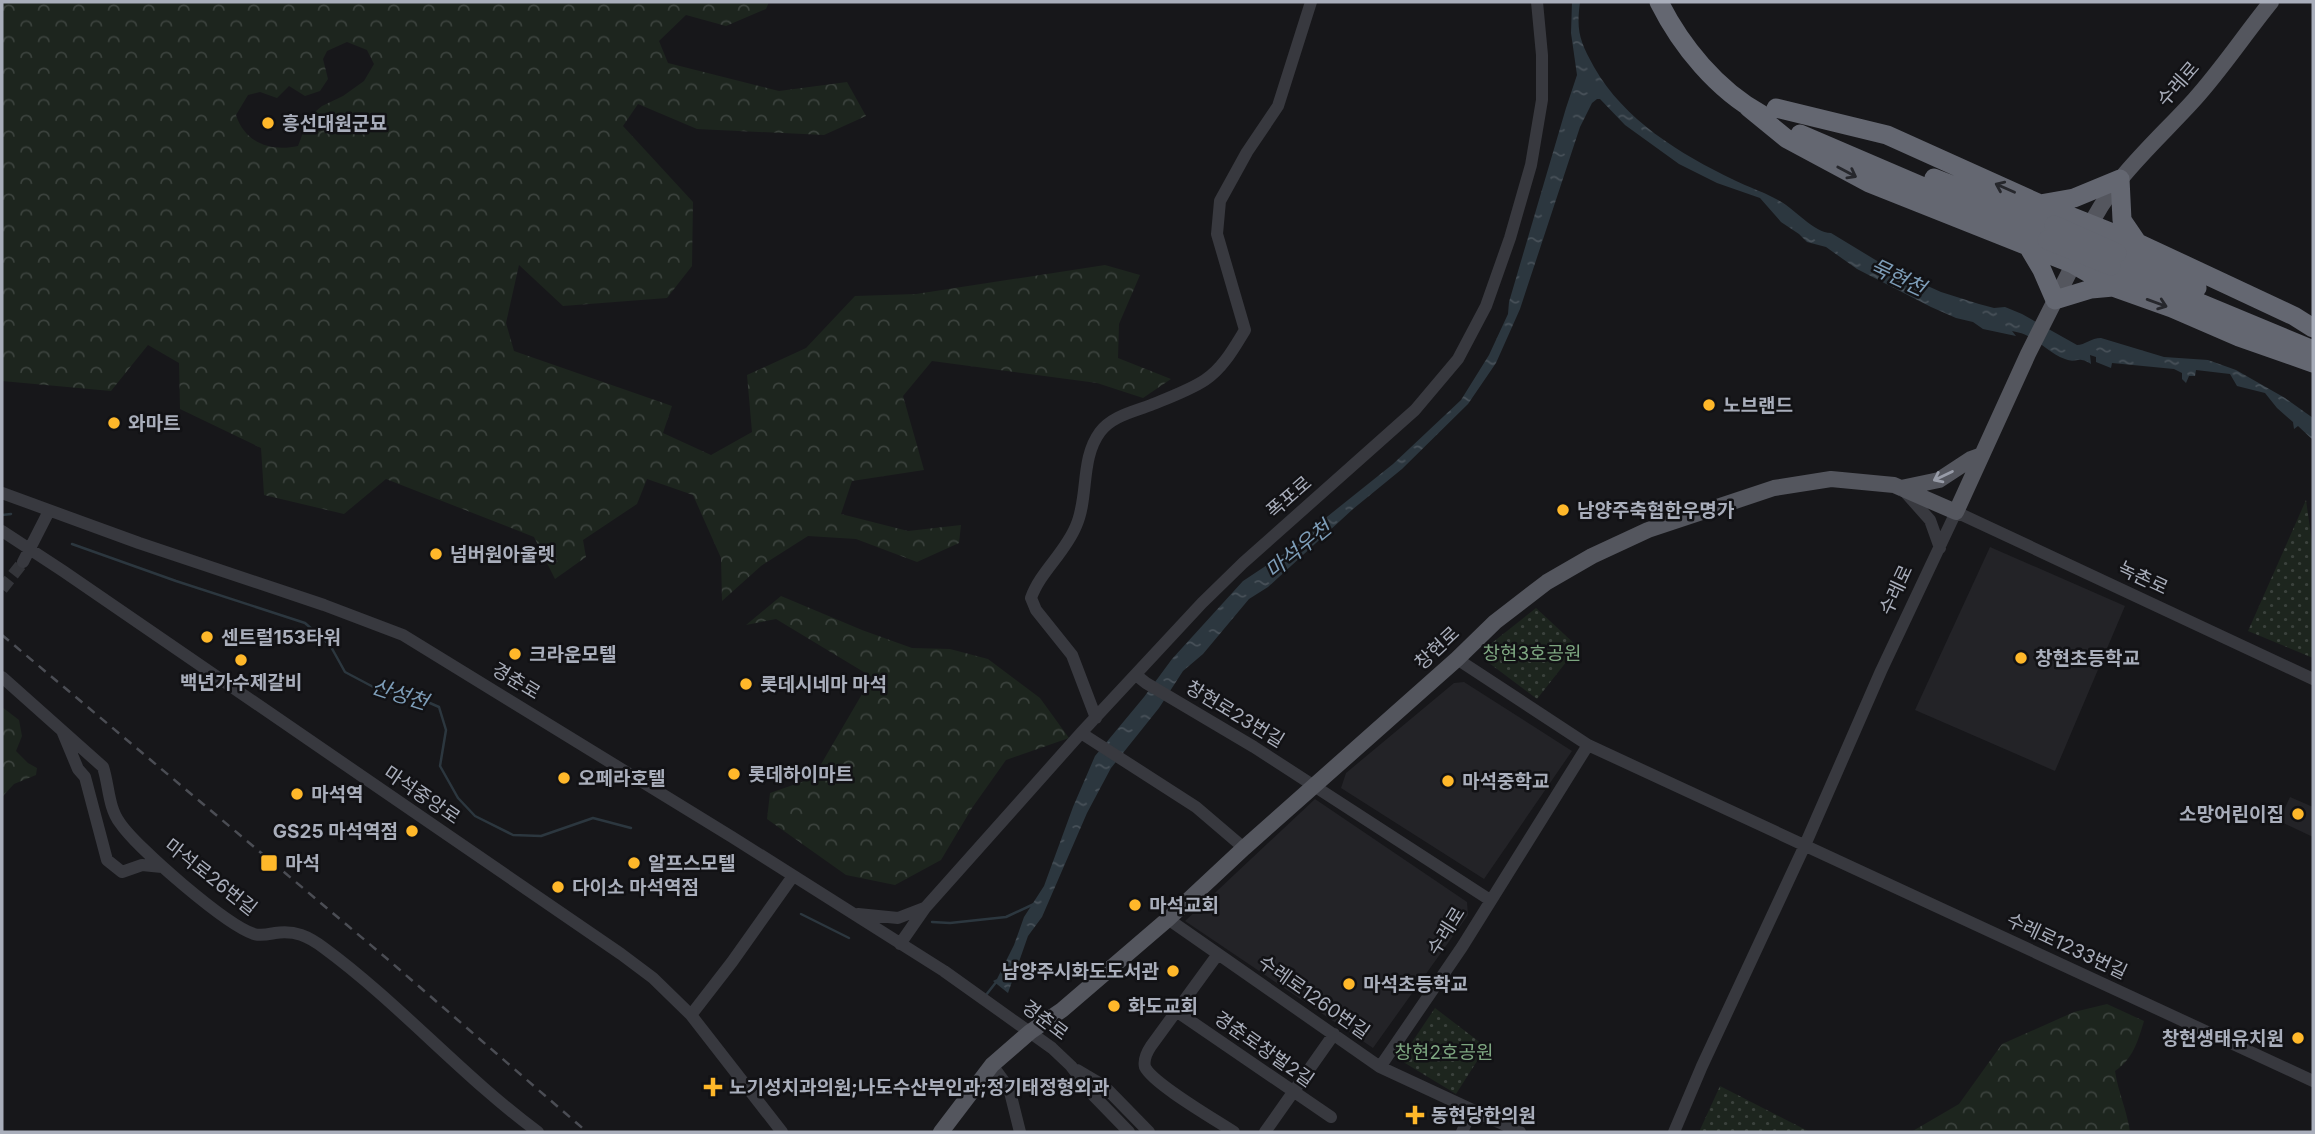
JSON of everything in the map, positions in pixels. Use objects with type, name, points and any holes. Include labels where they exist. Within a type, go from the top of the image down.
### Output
[{"type":"highway","points":[[1659,2],[1685,45],[1712,76],[1749,108],[1787,128],[2043,238],[2114,259],[2313,338]]},
{"type":"highway","points":[[1670,2],[1695,43],[1743,90],[1822,134],[2043,238],[2073,264],[2113,286],[2239,337],[2313,363]]},
{"type":"highway","points":[[1776,108],[1887,135],[2040,204],[2138,243],[2294,316],[2313,328]]},
{"type":"highway","points":[[2040,204],[2074,198],[2120,179],[2122,220],[2138,243]]},
{"type":"highway","points":[[2043,238],[2042,270],[2055,300],[2091,289],[2113,286]]},
{"type":"highway","points":[[2114,259],[2313,350]]},
{"type":"main road","name":"수레로","points":[[1956,512],[2091,223],[2120,179],[2196,99],[2271,2]]},
{"type":"main road","points":[[1901,489],[1939,480],[1982,455]]},
{"type":"main road","name":"창현로","points":[[941,1132],[992,1065],[1030,1032],[1062,1010],[1168,919],[1457,659],[1494,622],[1547,582],[1592,556],[1648,530],[1774,488],[1831,479],[1894,485],[1956,512]]},
{"type":"street","points":[[1096,718],[1072,655],[1037,610],[1031,598],[1035,586],[1065,549],[1078,523],[1088,457],[1100,432],[1119,416],[1205,380],[1227,359],[1245,330],[1217,234],[1220,201],[1247,152],[1278,107],[1311,2]]},
{"type":"street","name":"폭포로","points":[[900,944],[925,908],[1081,733],[1141,679],[1202,603],[1243,563],[1416,410],[1458,359],[1486,306],[1510,238],[1531,165],[1542,100],[1542,55],[1537,2]]},
{"type":"street","points":[[1901,489],[1930,520],[1940,548]]},
{"type":"street","name":"경춘로","points":[[2,493],[403,635],[793,876],[968,988],[1052,1048],[1129,1132]]},
{"type":"street","points":[[23,562],[49,511]]},
{"type":"street","name":"수레로","points":[[1674,1132],[1881,671],[1956,512]]},
{"type":"street","name":"녹촌로","points":[[1956,512],[2313,679]]},
{"type":"street","name":"마석중앙로","points":[[2,531],[653,978],[691,1015],[782,1132]]},
{"type":"street","points":[[1457,659],[1588,745],[1805,845]]},
{"type":"street","name":"마석로26번길","points":[[2,677],[103,767],[109,797],[118,821],[163,867],[237,926],[257,935],[283,932],[303,934],[322,947],[362,978],[503,1105],[538,1132]]},
{"type":"street","name":"창현로23번길","points":[[1141,679],[1490,900]]},
{"type":"street","points":[[63,733],[78,769],[85,777],[107,860],[122,873],[142,865],[163,867]]},
{"type":"street","points":[[1081,733],[1196,807],[1244,848]]},
{"type":"street","name":"수레로","points":[[1380,1067],[1462,947],[1588,745]]},
{"type":"street","name":"수레로1233번길","points":[[1805,845],[2313,1081]]},
{"type":"street","points":[[691,1015],[793,876]]},
{"type":"street","points":[[852,913],[898,919],[925,908]]},
{"type":"street","name":"수레로1260번길","points":[[1168,919],[1380,1067],[1520,1132]]},
{"type":"street","points":[[1217,954],[1146,1054],[1146,1067],[1158,1082],[1234,1132]]},
{"type":"street","name":"경춘로창벌2길","points":[[1176,1011],[1331,1117]]},
{"type":"street","points":[[1265,1132],[1334,1034]]},
{"type":"street","points":[[992,1065],[1009,1088],[1020,1132]]},
{"type":"street","name":"경춘로","points":[[1071,1066],[1104,1086],[1149,1132]]},
{"type":"street","points":[[1462,1132],[1472,1110]]},
{"type":"shaded area","name":"창현초등학교","points":[[1990,547],[2125,606],[2055,771],[1915,710]]},
{"type":"shaded area","name":"마석중학교","points":[[1464,682],[1572,751],[1484,879],[1341,788],[1346,773],[1454,683]]},
{"type":"shaded area","name":"소망어린이집","points":[[2290,797],[2313,807],[2313,837],[2279,821]]},
{"type":"shaded area","name":"마석초등학교","points":[[1315,799],[1467,902],[1468,915],[1373,1048],[1185,921]]},
{"type":"green space","points":[[2,2],[769,2],[766,9],[726,26],[686,15],[659,41],[668,63],[779,91],[847,82],[866,116],[824,135],[697,129],[638,104],[623,126],[693,202],[692,266],[667,298],[563,306],[519,265],[506,323],[514,351],[672,406],[663,433],[711,455],[752,432],[747,375],[806,348],[855,296],[916,294],[1105,265],[1140,275],[1119,324],[1118,358],[1171,379],[1143,398],[1097,383],[932,361],[903,396],[924,470],[852,481],[841,514],[908,531],[961,525],[959,543],[917,562],[856,539],[808,536],[761,566],[722,601],[721,558],[693,495],[647,479],[637,504],[583,540],[586,557],[555,579],[534,537],[386,479],[344,514],[264,495],[261,448],[180,409],[179,363],[148,345],[111,391],[2,381]],"holes":[[[347,42],[367,50],[374,64],[364,81],[309,117],[298,146],[278,148],[260,143],[252,139],[240,125],[236,115],[248,95],[260,92],[277,98],[289,86],[305,96],[320,91],[328,79],[323,59],[327,51]]]},
{"type":"green space","points":[[2306,500],[2313,549],[2313,658],[2248,631]]},
{"type":"green space","points":[[781,596],[912,648],[950,649],[988,659],[1040,698],[1069,738],[1006,760],[972,808],[941,860],[895,885],[846,875],[767,819],[770,793],[813,778],[872,677],[776,619],[746,625]]},
{"type":"green space","name":"창현3호공원","points":[[1536,608],[1578,647],[1537,699],[1485,660],[1488,646]]},
{"type":"green space","points":[[2,707],[19,720],[22,736],[16,751],[37,768],[36,775],[14,784],[2,797]]},
{"type":"green space","points":[[2107,1004],[2144,1021],[2131,1055],[2115,1071],[2130,1132],[1911,1132],[1959,1104],[2002,1044],[2074,1012]]},
{"type":"green space","name":"창현2호공원","points":[[1435,1008],[1486,1047],[1456,1094],[1400,1060]]},
{"type":"green space","points":[[1720,1086],[1810,1132],[1699,1132]]},
{"type":"water","name":"묵현천","points":[[1572,2],[1580,2],[1579,29],[1582,43],[1606,86],[1655,134],[1694,159],[1778,200],[1811,225],[1831,233],[1892,270],[1941,292],[1994,308],[2005,307],[2077,345],[2101,338],[2164,357],[2208,360],[2236,370],[2285,398],[2313,418],[2313,440],[2298,426],[2294,429],[2293,422],[2265,393],[2237,386],[2230,374],[2196,370],[2195,376],[2189,376],[2186,383],[2182,379],[2182,373],[2174,369],[2112,363],[2111,368],[2096,362],[2096,357],[2090,355],[2091,364],[2083,360],[2069,360],[2021,333],[2012,331],[2016,336],[1983,329],[1973,322],[1931,307],[1857,269],[1826,247],[1807,242],[1781,222],[1760,198],[1717,183],[1679,164],[1625,125],[1597,99],[1592,103],[1580,127],[1520,309],[1496,363],[1468,404],[1402,469],[1353,509],[1268,587],[1249,599],[1203,654],[1183,671],[1159,708],[1111,768],[1087,813],[1042,917],[1028,936],[1008,993],[993,981],[997,979],[1014,945],[1024,917],[1044,886],[1095,756],[1172,659],[1243,581],[1297,545],[1323,520],[1393,464],[1461,400],[1489,355],[1508,314],[1509,302],[1577,75],[1571,33]]},
{"type":"waterway","name":"산성천","points":[[2,515],[11,514]]},
{"type":"waterway","name":"산성천","points":[[72,544],[305,623],[330,645],[345,672],[379,690],[423,700],[439,707],[446,730],[440,766],[458,798],[475,816],[513,835],[541,836],[593,818],[631,828]]},
{"type":"waterway","name":"산성천","points":[[932,922],[950,923],[1006,917],[1034,904]]},
{"type":"waterway","name":"산성천","points":[[801,914],[849,938]]},
{"type":"waterway","name":"마석우천","points":[[986,995],[997,981]]},
{"type":"tunnel","points":[[2,589],[23,562]]},
{"type":"railway","points":[[2,635],[385,957],[587,1132]]},
{"type":"place","name":"흥선대원군묘","points":[[268,123]]},
{"type":"place","name":"노브랜드","points":[[1709,405]]},
{"type":"place","name":"와마트","points":[[114,423]]},
{"type":"place","name":"남양주축협한우명가","points":[[1563,510]]},
{"type":"place","name":"넘버원아울렛","points":[[436,554]]},
{"type":"place","name":"센트럴153타워","points":[[207,637]]},
{"type":"place","name":"크라운모텔","points":[[515,654]]},
{"type":"place","name":"창현초등학교","points":[[2021,658]]},
{"type":"place","name":"백년가수제갈비","points":[[241,660]]},
{"type":"place","name":"롯데시네마 마석","points":[[746,684]]},
{"type":"place","name":"롯데하이마트","points":[[734,774]]},
{"type":"place","name":"오페라호텔","points":[[564,778]]},
{"type":"place","name":"마석중학교","points":[[1448,781]]},
{"type":"place","name":"마석역","points":[[297,794]]},
{"type":"place","name":"소망어린이집","points":[[2298,814]]},
{"type":"place","name":"GS25 마석역점","points":[[412,831]]},
{"type":"place","name":"마석","points":[[269,863]]},
{"type":"place","name":"알프스모텔","points":[[634,863]]},
{"type":"place","name":"다이소 마석역점","points":[[558,887]]},
{"type":"place","name":"마석교회","points":[[1135,905]]},
{"type":"place","name":"남양주시화도도서관","points":[[1173,971]]},
{"type":"place","name":"마석초등학교","points":[[1349,984]]},
{"type":"place","name":"화도교회","points":[[1114,1006]]},
{"type":"place","name":"창현생태유치원","points":[[2298,1038]]},
{"type":"place","name":"노기성치과의원;나도수산부인과;정기태정형외과","points":[[713,1087]]},
{"type":"place","name":"동현당한의원","points":[[1415,1115]]}]
